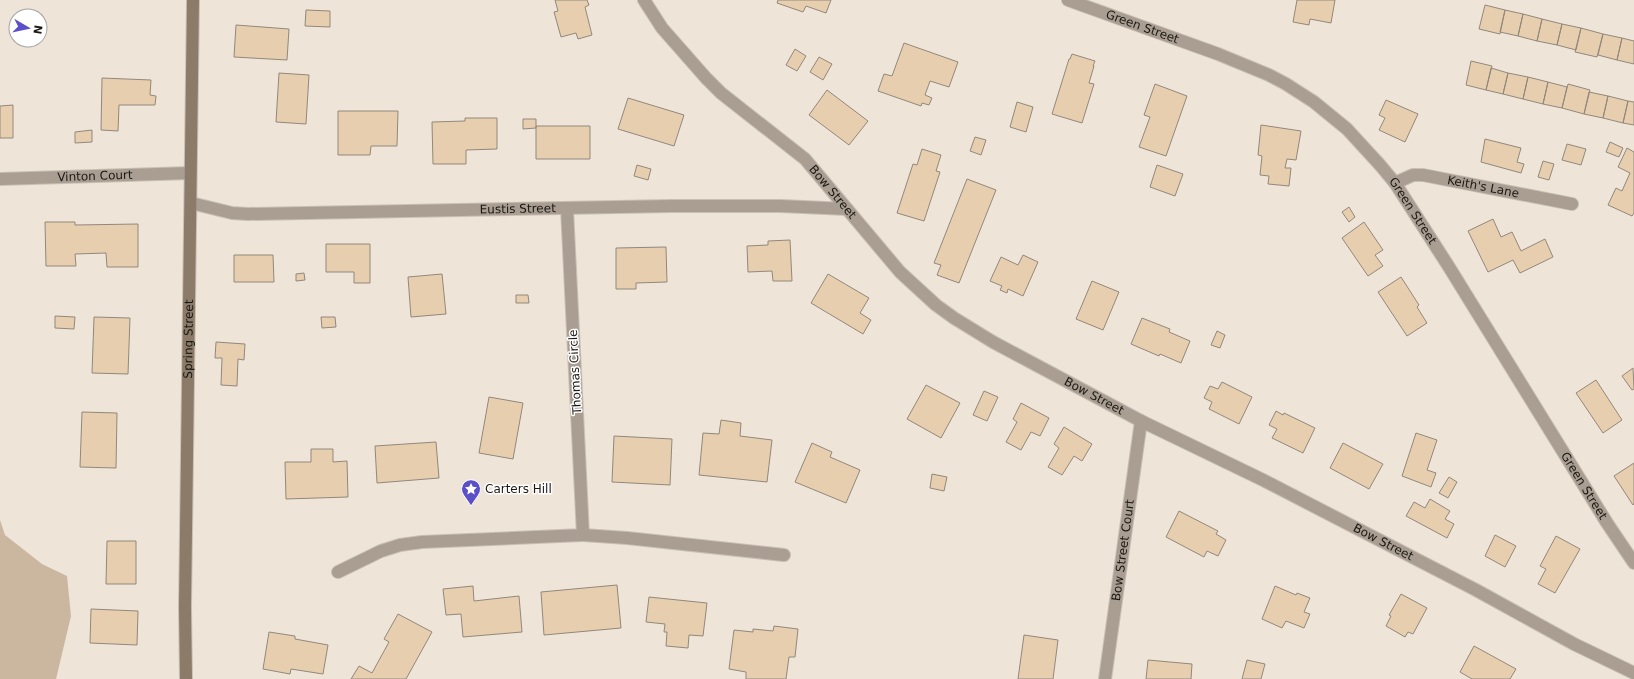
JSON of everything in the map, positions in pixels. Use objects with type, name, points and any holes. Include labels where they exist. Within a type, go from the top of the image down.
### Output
[{"type":"main road","name":"Spring Street","points":[[186,679],[190,173],[193,0]]},
{"type":"street","name":"Bow Street","points":[[644,0],[662,28],[706,78],[721,93],[805,159],[900,272],[936,305],[972,330],[1141,421],[1264,480],[1455,579],[1574,644],[1634,672]]},
{"type":"street","name":"Green Street","points":[[1068,0],[1245,64],[1286,84],[1342,124],[1376,160],[1394,183],[1445,261],[1606,523],[1634,563]]},
{"type":"street","name":"Vinton Court","points":[[0,179],[190,173]]},
{"type":"street","name":"Keith's Lane","points":[[1394,183],[1413,175],[1424,174],[1572,204]]},
{"type":"street","name":"Eustis Street","points":[[190,203],[232,213],[248,214],[671,206],[781,206],[846,208]]},
{"type":"street","name":"Thomas Circle","points":[[567,209],[583,535]]},
{"type":"street","name":"Bow Street Court","points":[[1105,679],[1141,421]]},
{"type":"street","points":[[338,572],[382,551],[400,545],[422,542],[583,535],[627,538],[784,555]]},
{"type":"shaded area","points":[[0,520],[5,535],[42,564],[67,576],[71,616],[56,679],[0,679]]},
{"type":"building","points":[[555,0],[587,0],[589,5],[585,7],[592,35],[578,39],[576,33],[561,37],[554,12],[558,11]]},
{"type":"building","points":[[778,0],[831,0],[826,13],[806,6],[803,12],[777,3]]},
{"type":"building","points":[[1297,0],[1335,0],[1331,23],[1310,19],[1309,25],[1293,22]]},
{"type":"building","points":[[1485,5],[1505,10],[1500,34],[1479,29]]},
{"type":"building","points":[[306,10],[330,11],[330,27],[305,26]]},
{"type":"building","points":[[1505,10],[1523,14],[1518,36],[1500,32]]},
{"type":"building","points":[[1523,14],[1542,19],[1537,41],[1518,36]]},
{"type":"building","points":[[1542,19],[1562,24],[1557,45],[1537,41]]},
{"type":"building","points":[[1562,24],[1581,28],[1576,50],[1557,45]]},
{"type":"building","points":[[236,25],[289,29],[287,60],[234,57]]},
{"type":"building","points":[[1581,28],[1603,34],[1597,57],[1575,52]]},
{"type":"building","points":[[1603,34],[1622,38],[1617,60],[1598,55]]},
{"type":"building","points":[[1622,38],[1634,41],[1634,64],[1617,60]]},
{"type":"building","points":[[904,43],[958,62],[949,87],[930,81],[925,95],[932,98],[929,105],[922,103],[921,106],[878,91],[884,74],[892,76]]},
{"type":"building","points":[[795,49],[806,56],[797,71],[786,65]]},
{"type":"building","points":[[1072,54],[1095,61],[1089,83],[1094,84],[1082,123],[1052,114],[1069,59]]},
{"type":"building","points":[[819,57],[832,64],[823,80],[810,72]]},
{"type":"building","points":[[1471,61],[1492,66],[1486,90],[1466,85]]},
{"type":"building","points":[[1491,68],[1508,73],[1503,94],[1486,90]]},
{"type":"building","points":[[279,73],[309,75],[306,124],[276,122]]},
{"type":"building","points":[[1508,73],[1528,77],[1523,99],[1503,94]]},
{"type":"building","points":[[1528,77],[1548,82],[1543,104],[1523,99]]},
{"type":"building","points":[[102,78],[151,80],[150,95],[156,96],[155,105],[119,105],[118,131],[101,130]]},
{"type":"building","points":[[1548,82],[1567,87],[1562,108],[1543,104]]},
{"type":"building","points":[[1155,84],[1187,96],[1166,156],[1139,147],[1150,117],[1144,115]]},
{"type":"building","points":[[1568,84],[1590,90],[1584,114],[1562,108]]},
{"type":"building","points":[[827,90],[868,121],[849,145],[809,115]]},
{"type":"building","points":[[1589,92],[1608,96],[1603,118],[1584,114]]},
{"type":"building","points":[[1608,96],[1628,101],[1623,123],[1603,118]]},
{"type":"building","points":[[628,98],[684,115],[674,146],[618,129]]},
{"type":"building","points":[[1386,100],[1418,114],[1405,142],[1379,130],[1385,118],[1379,115]]},
{"type":"building","points":[[1628,101],[1634,102],[1634,125],[1623,123]]},
{"type":"building","points":[[1017,102],[1033,107],[1026,132],[1010,127]]},
{"type":"building","points":[[13,105],[13,138],[0,138],[0,106]]},
{"type":"building","points":[[338,111],[398,111],[397,146],[371,146],[370,155],[338,155]]},
{"type":"building","points":[[465,118],[497,118],[497,149],[466,150],[466,164],[433,164],[432,122],[465,121]]},
{"type":"building","points":[[523,119],[536,119],[536,128],[523,129]]},
{"type":"building","points":[[1261,125],[1301,131],[1296,160],[1287,159],[1285,168],[1291,168],[1289,186],[1268,184],[1269,176],[1260,175],[1262,156],[1258,155]]},
{"type":"building","points":[[536,126],[590,126],[590,159],[536,159]]},
{"type":"building","points":[[92,130],[92,142],[75,143],[75,132]]},
{"type":"building","points":[[975,137],[986,140],[981,155],[970,151]]},
{"type":"building","points":[[1485,139],[1521,148],[1517,162],[1524,164],[1521,173],[1481,162]]},
{"type":"building","points":[[1610,142],[1623,148],[1619,157],[1606,152]]},
{"type":"building","points":[[1567,144],[1586,149],[1581,165],[1562,160]]},
{"type":"building","points":[[1627,148],[1634,152],[1634,213],[1632,216],[1608,205],[1616,188],[1622,191],[1630,173],[1618,167]]},
{"type":"building","points":[[922,149],[941,155],[936,171],[940,172],[924,221],[897,213],[913,164],[917,165]]},
{"type":"building","points":[[1543,161],[1554,164],[1549,180],[1538,177]]},
{"type":"building","points":[[637,165],[651,169],[648,180],[634,176]]},
{"type":"building","points":[[1157,165],[1183,174],[1175,196],[1150,187]]},
{"type":"building","points":[[967,179],[996,190],[959,283],[937,275],[941,265],[934,263]]},
{"type":"building","points":[[1349,207],[1355,217],[1349,222],[1342,212]]},
{"type":"building","points":[[1493,219],[1501,237],[1512,232],[1521,251],[1545,239],[1553,257],[1520,273],[1513,260],[1488,272],[1468,231]]},
{"type":"building","points":[[45,222],[75,222],[75,225],[138,224],[138,267],[107,267],[106,253],[75,254],[76,266],[46,266]]},
{"type":"building","points":[[1364,222],[1383,250],[1375,255],[1383,266],[1368,276],[1342,238]]},
{"type":"building","points":[[790,240],[792,281],[773,281],[772,271],[748,272],[747,246],[768,245],[768,241]]},
{"type":"building","points":[[326,244],[370,244],[370,283],[354,283],[354,272],[326,272]]},
{"type":"building","points":[[666,247],[667,282],[636,283],[636,289],[616,289],[616,248]]},
{"type":"building","points":[[234,255],[273,255],[274,282],[234,282]]},
{"type":"building","points":[[1023,255],[1038,262],[1023,296],[1008,289],[1007,293],[1000,290],[1002,286],[990,281],[1001,257],[1018,265]]},
{"type":"building","points":[[304,273],[305,280],[296,281],[296,274]]},
{"type":"building","points":[[442,274],[446,314],[411,317],[408,277]]},
{"type":"building","points":[[828,274],[869,298],[860,313],[871,320],[863,334],[811,303]]},
{"type":"building","points":[[1401,277],[1419,305],[1417,307],[1427,323],[1407,336],[1378,292]]},
{"type":"building","points":[[1092,281],[1119,292],[1103,330],[1076,319]]},
{"type":"building","points":[[516,295],[528,295],[529,303],[516,303]]},
{"type":"building","points":[[55,316],[75,317],[74,329],[55,328]]},
{"type":"building","points":[[94,317],[130,318],[128,374],[92,373]]},
{"type":"building","points":[[321,317],[335,317],[336,327],[322,328]]},
{"type":"building","points":[[1142,318],[1170,329],[1169,332],[1190,341],[1181,363],[1160,354],[1159,356],[1131,344]]},
{"type":"building","points":[[1217,331],[1225,335],[1220,348],[1211,345]]},
{"type":"building","points":[[216,342],[245,344],[244,360],[238,359],[237,386],[221,385],[222,358],[215,358]]},
{"type":"building","points":[[1633,368],[1634,389],[1632,390],[1622,376]]},
{"type":"building","points":[[1596,380],[1622,420],[1603,433],[1576,393]]},
{"type":"building","points":[[1222,382],[1252,397],[1239,424],[1209,409],[1212,402],[1204,398],[1210,386],[1218,389]]},
{"type":"building","points":[[926,385],[960,403],[941,438],[907,419]]},
{"type":"building","points":[[984,391],[998,397],[987,421],[973,415]]},
{"type":"building","points":[[489,397],[523,403],[513,459],[479,453]]},
{"type":"building","points":[[1021,403],[1049,418],[1040,436],[1031,432],[1021,450],[1006,442],[1017,422],[1013,419]]},
{"type":"building","points":[[1276,411],[1283,415],[1284,413],[1315,428],[1303,453],[1272,438],[1277,429],[1269,425]]},
{"type":"building","points":[[82,412],[117,413],[116,468],[80,467]]},
{"type":"building","points":[[721,420],[741,423],[740,436],[772,440],[767,482],[699,475],[703,433],[719,434]]},
{"type":"building","points":[[1064,427],[1092,444],[1082,461],[1074,456],[1062,475],[1048,467],[1059,448],[1054,444]]},
{"type":"building","points":[[1416,433],[1437,440],[1427,470],[1436,473],[1431,487],[1402,476]]},
{"type":"building","points":[[614,436],[672,439],[670,485],[612,482]]},
{"type":"building","points":[[436,442],[439,478],[377,483],[375,446]]},
{"type":"building","points":[[812,443],[832,452],[830,457],[860,470],[846,503],[795,482]]},
{"type":"building","points":[[1343,443],[1383,464],[1369,489],[1330,468]]},
{"type":"building","points":[[311,449],[333,449],[333,462],[347,461],[348,497],[286,499],[285,462],[311,462]]},
{"type":"building","points":[[1634,463],[1634,504],[1633,505],[1614,476]]},
{"type":"building","points":[[932,474],[947,477],[944,491],[930,488]]},
{"type":"building","points":[[1449,477],[1457,482],[1448,498],[1439,493]]},
{"type":"building","points":[[1430,499],[1450,511],[1445,519],[1454,524],[1447,538],[1406,516],[1414,502],[1425,508]]},
{"type":"building","points":[[1179,511],[1218,531],[1216,534],[1226,540],[1218,556],[1207,551],[1204,557],[1166,537]]},
{"type":"building","points":[[1495,535],[1516,546],[1505,567],[1485,556]]},
{"type":"building","points":[[1556,536],[1580,549],[1555,593],[1538,584],[1546,569],[1540,566]]},
{"type":"building","points":[[107,541],[136,541],[136,584],[106,584]]},
{"type":"building","points":[[617,585],[621,628],[544,635],[541,592]]},
{"type":"building","points":[[473,586],[474,601],[519,596],[522,632],[463,637],[461,614],[446,615],[443,589]]},
{"type":"building","points":[[1275,586],[1296,595],[1297,593],[1310,598],[1304,612],[1310,614],[1304,628],[1286,621],[1282,628],[1262,619]]},
{"type":"building","points":[[1401,594],[1427,608],[1413,634],[1408,632],[1405,637],[1386,626],[1391,616],[1389,615]]},
{"type":"building","points":[[649,597],[707,603],[703,636],[689,635],[688,648],[666,646],[667,632],[664,632],[665,624],[646,622]]},
{"type":"building","points":[[91,609],[138,611],[137,645],[90,643]]},
{"type":"building","points":[[398,614],[432,632],[406,679],[351,679],[359,666],[372,673],[389,642],[384,639]]},
{"type":"building","points":[[774,626],[798,629],[795,657],[789,657],[786,679],[746,679],[746,672],[729,669],[734,630],[753,632],[753,629],[773,631]]},
{"type":"building","points":[[269,632],[295,636],[295,639],[328,645],[323,674],[291,669],[290,674],[263,669]]},
{"type":"building","points":[[1024,635],[1058,640],[1053,679],[1018,679]]},
{"type":"building","points":[[1474,646],[1516,669],[1510,679],[1472,679],[1460,672]]},
{"type":"building","points":[[1148,660],[1192,664],[1191,679],[1146,679]]},
{"type":"building","points":[[1247,660],[1265,664],[1261,679],[1242,679]]},
{"type":"place","name":"Carters Hill","points":[[471,506]]}]
